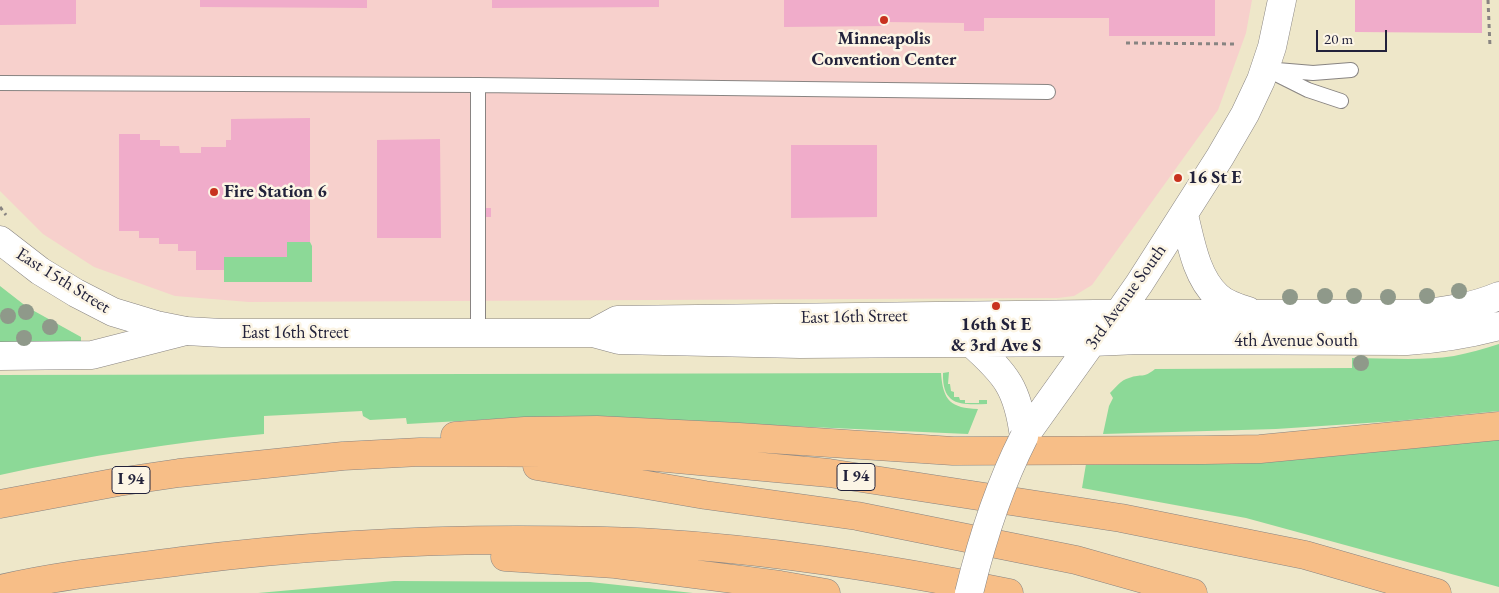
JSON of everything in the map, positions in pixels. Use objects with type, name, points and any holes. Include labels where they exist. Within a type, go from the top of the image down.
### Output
[{"type":"highway","points":[[264,463],[470,434],[525,430],[597,430],[684,434],[953,451],[1204,450],[1260,449],[1499,426]]},
{"type":"highway","points":[[420,452],[522,464],[705,496],[857,516],[1076,560],[1193,593]]},
{"type":"highway","name":"I 94","points":[[0,504],[118,482],[264,463],[343,456],[420,452],[585,453],[645,456],[829,474],[1121,518],[1305,555],[1437,593]]},
{"type":"highway","points":[[0,588],[88,573],[259,552],[374,543],[466,540],[622,541],[695,546],[820,559],[1009,593]]},
{"type":"highway","points":[[169,562],[405,553],[470,554],[615,564],[780,585],[826,593]]},
{"type":"street","name":"3rd Avenue South","points":[[969,593],[984,536],[1012,461],[1024,437],[1092,342],[1118,314],[1184,215],[1245,114],[1272,48],[1282,0]]},
{"type":"street","points":[[1184,215],[1199,270],[1207,284],[1218,298],[1259,315]]},
{"type":"street","name":"East 15th Street","points":[[0,240],[40,271],[76,293],[113,312],[156,325],[186,331]]},
{"type":"street","name":"4th Avenue South","points":[[1118,314],[1418,314],[1463,307],[1499,296]]},
{"type":"street","name":"East 16th Street","points":[[593,332],[617,320],[1118,314]]},
{"type":"street","name":"4th Avenue South","points":[[1092,342],[1139,340],[1407,341],[1432,340],[1499,326]]},
{"type":"street","name":"East 16th Street","points":[[0,356],[92,355],[186,331],[222,333],[593,332],[620,340],[800,344],[1092,342]]},
{"type":"street","points":[[971,343],[991,360],[1005,376],[1021,415],[1024,437]]},
{"type":"lane","points":[[1265,69],[1313,73],[1351,70]]},
{"type":"lane","points":[[1265,69],[1308,90],[1341,101]]},
{"type":"lane","points":[[0,83],[478,85],[1048,92]]},
{"type":"lane","points":[[478,85],[478,332]]},
{"type":"path","points":[[1488,0],[1490,48]]},
{"type":"path","points":[[1126,43],[1237,44]]},
{"type":"shaded area","points":[[0,0],[1252,0],[1246,33],[1218,110],[1092,285],[1074,296],[1058,298],[249,302],[175,296],[94,267],[43,234],[0,191]]},
{"type":"green space","points":[[287,242],[310,242],[312,246],[312,282],[224,282],[224,257],[287,257]]},
{"type":"green space","points":[[0,286],[27,307],[81,337],[81,341],[77,343],[0,344]]},
{"type":"green space","points":[[1499,344],[1499,411],[1397,421],[1276,429],[1103,434],[1109,406],[1113,398],[1110,393],[1124,380],[1145,375],[1155,369],[1352,368],[1352,358],[1442,358],[1465,354]]},
{"type":"green space","points":[[949,372],[948,384],[950,384],[951,391],[954,392],[954,397],[965,400],[965,403],[979,403],[979,400],[987,400],[987,404],[961,403],[950,398],[946,392],[943,373]]},
{"type":"green space","points":[[941,373],[944,390],[950,401],[961,407],[978,409],[968,434],[629,419],[513,418],[407,424],[406,418],[370,420],[363,416],[362,411],[264,416],[264,434],[131,450],[0,475],[0,375]]},
{"type":"green space","points":[[1499,438],[1499,587],[1246,518],[1082,488],[1086,464]]},
{"type":"green space","points":[[394,581],[590,582],[693,593],[258,593]]},
{"type":"building","points":[[0,0],[76,0],[76,24],[0,25]]},
{"type":"building","points":[[200,0],[367,0],[367,8],[200,7]]},
{"type":"building","points":[[492,0],[659,0],[659,7],[492,8]]},
{"type":"building","name":"Minneapolis Convention Center","points":[[784,0],[1215,0],[1215,36],[1109,36],[1109,18],[984,18],[984,31],[964,31],[964,23],[886,22],[886,26],[784,27]]},
{"type":"building","points":[[1355,0],[1482,0],[1482,33],[1355,32]]},
{"type":"building","name":"Fire Station 6","points":[[310,118],[310,242],[287,242],[287,257],[224,257],[224,270],[196,270],[196,251],[178,251],[178,244],[159,244],[159,238],[139,238],[139,231],[119,231],[119,134],[140,134],[140,140],[160,140],[160,146],[179,146],[180,153],[201,153],[201,147],[226,147],[226,140],[231,140],[231,119]]},
{"type":"building","points":[[440,139],[441,238],[377,238],[377,140]]},
{"type":"building","points":[[791,145],[877,145],[877,217],[791,218]]},
{"type":"building","points":[[486,208],[491,208],[491,217],[486,217]]},
{"type":"place","name":"Minneapolis Convention Center","points":[[884,20]]},
{"type":"place","name":"16 St E","points":[[1178,178]]},
{"type":"place","name":"Fire Station 6","points":[[214,192]]},
{"type":"place","name":"16th St E & 3rd Ave S","points":[[996,306]]}]
